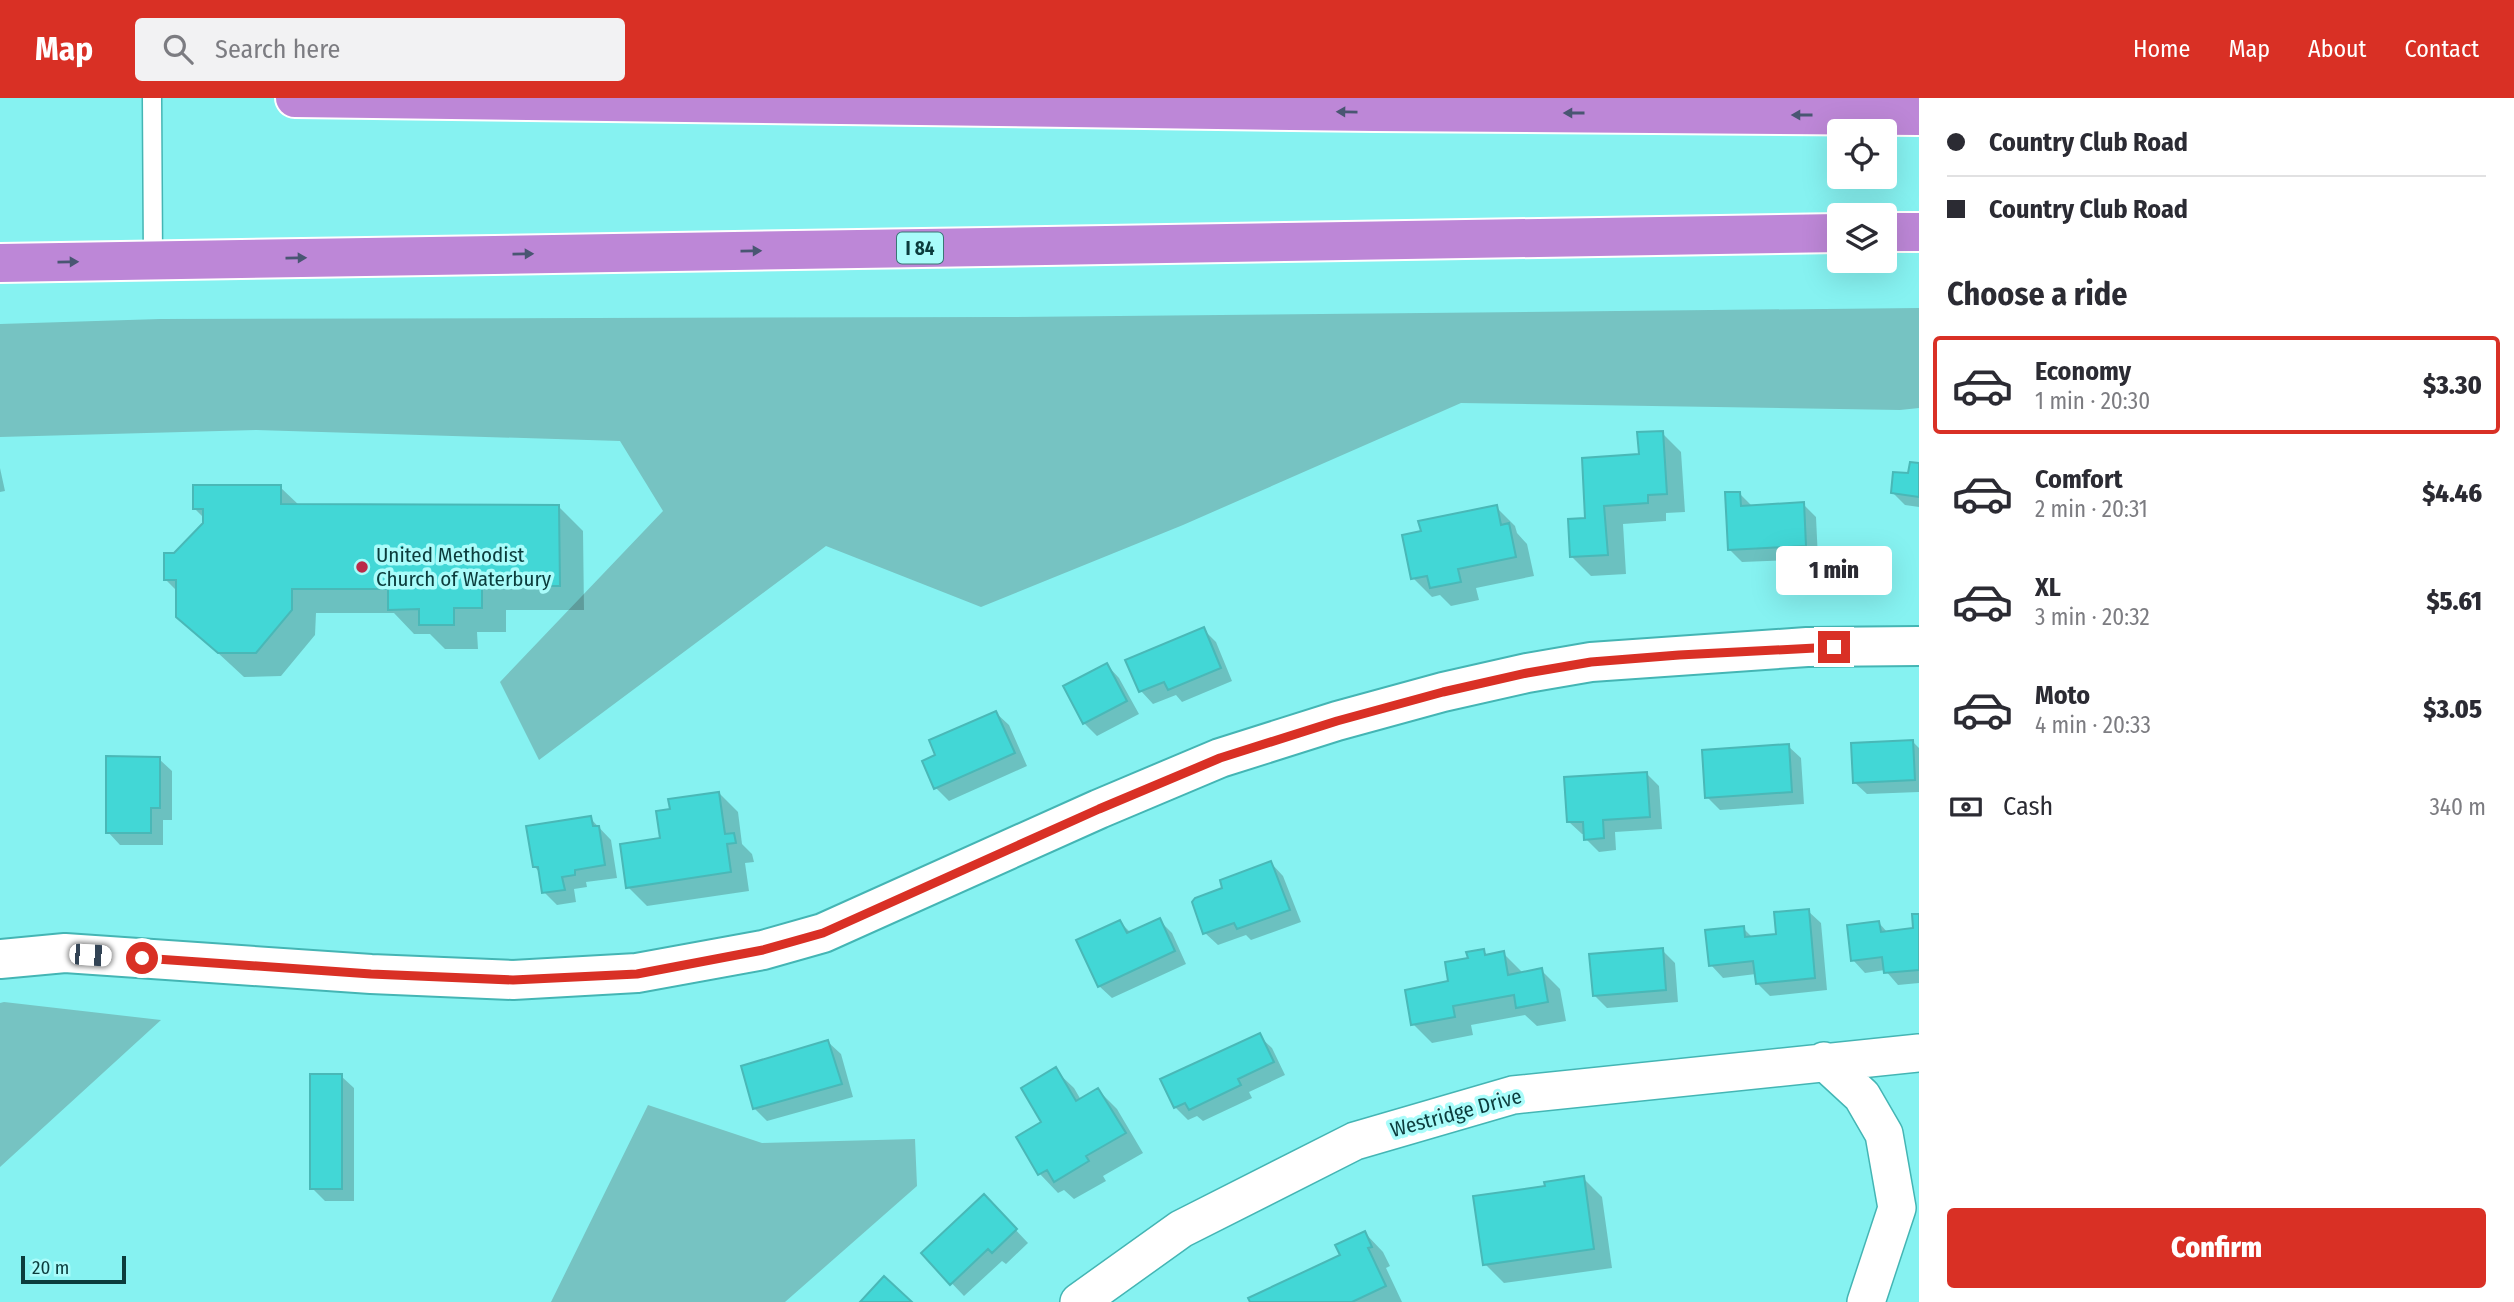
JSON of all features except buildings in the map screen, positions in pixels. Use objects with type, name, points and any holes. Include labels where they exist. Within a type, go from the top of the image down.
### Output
[{"type":"highway","points":[[295,98],[1919,116]]},
{"type":"highway","points":[[1897,232],[1919,232]]},
{"type":"highway","name":"I 84","points":[[0,263],[1827,233]]},
{"type":"street","points":[[0,959],[65,953],[371,974],[513,980],[637,974],[763,950],[823,933],[1099,809],[1220,758],[1337,721],[1443,692],[1591,662],[1807,647],[1919,646]]},
{"type":"street","name":"Westridge Drive","points":[[1079,1302],[1181,1230],[1355,1141],[1513,1095],[1919,1053]]},
{"type":"street","points":[[1824,1061],[1862,1096],[1884,1134],[1897,1208]]},
{"type":"street","points":[[1866,1302],[1897,1208],[1919,1174]]},
{"type":"lane","points":[[152,98],[153,260]]},
{"type":"shaded area","points":[[1919,308],[1919,408],[1900,410],[1461,403],[1183,525],[981,607],[826,546],[539,760],[500,682],[663,511],[620,441],[256,430],[0,437],[0,324],[160,319],[1009,317]]},
{"type":"shaded area","points":[[0,1003],[161,1020],[0,1167]]},
{"type":"shaded area","points":[[648,1105],[762,1143],[915,1139],[917,1186],[785,1302],[551,1302]]},
{"type":"place","name":"United Methodist Church of Waterbury","points":[[362,567]]},
{"type":"route","points":[[142,958],[371,974],[513,980],[637,974],[763,950],[823,933],[1099,809],[1220,758],[1337,721],[1443,692],[1591,662],[1834,647]]}]
